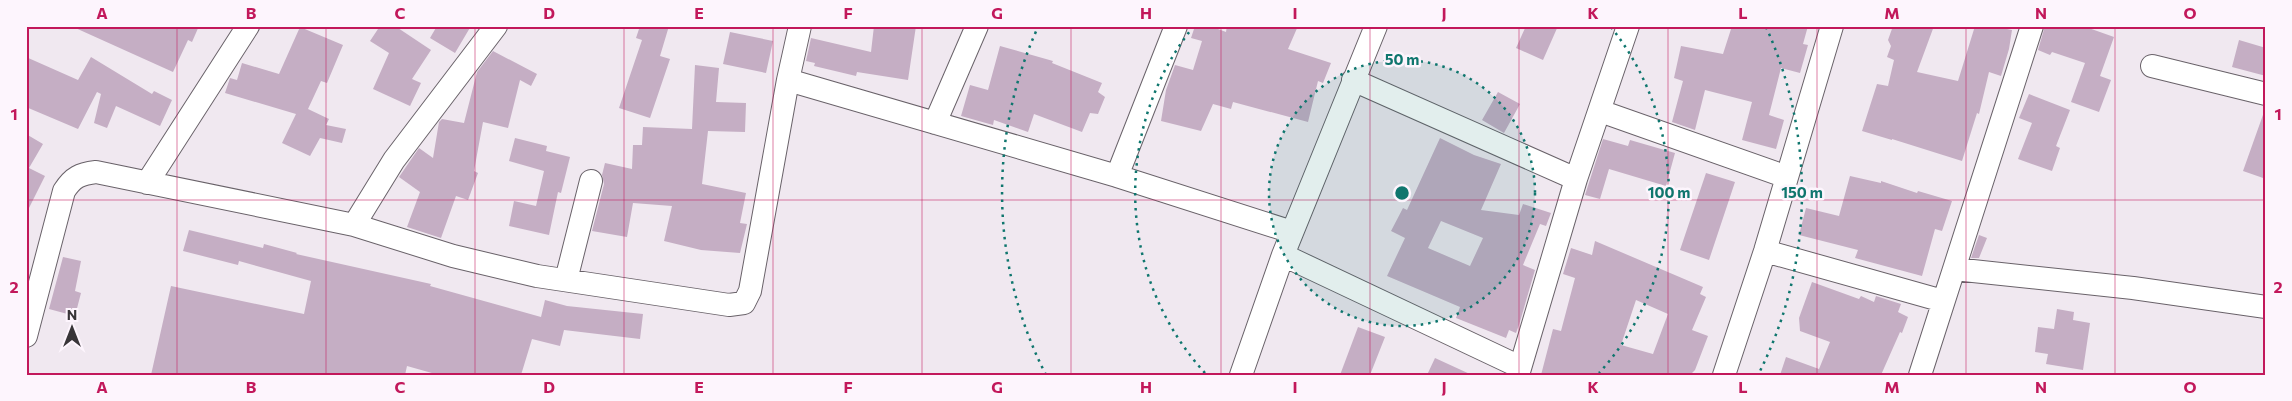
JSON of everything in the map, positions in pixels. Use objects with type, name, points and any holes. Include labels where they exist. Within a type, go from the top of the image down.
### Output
[{"type":"street","points":[[147,183],[248,26]]},
{"type":"street","points":[[354,224],[394,160],[496,26]]},
{"type":"street","points":[[26,336],[64,191],[72,180],[82,174],[96,172],[354,224],[453,256],[537,276],[729,305],[744,303],[750,291],[788,80],[800,26]]},
{"type":"street","points":[[935,123],[976,26]]},
{"type":"street","points":[[1117,176],[1176,26]]},
{"type":"street","points":[[1241,375],[1283,255],[1376,26]]},
{"type":"street","points":[[1283,255],[1519,371],[1576,179],[1628,26]]},
{"type":"street","points":[[1724,375],[1765,251],[1832,26]]},
{"type":"street","points":[[1920,375],[2032,26]]},
{"type":"street","points":[[2152,66],[2266,94]]},
{"type":"street","points":[[788,80],[1117,176],[1292,232]]},
{"type":"street","points":[[1353,80],[1576,179]]},
{"type":"street","points":[[1600,111],[1787,177]]},
{"type":"street","points":[[566,280],[591,180]]},
{"type":"street","points":[[1765,251],[1943,302]]},
{"type":"street","points":[[1954,269],[2133,288],[2266,307]]},
{"type":"building","points":[[71,26],[199,26],[192,42],[188,40],[173,72]]},
{"type":"building","points":[[380,26],[395,26],[431,50],[412,79],[421,83],[410,106],[373,89],[389,53],[370,41]]},
{"type":"building","points":[[437,26],[471,26],[455,53],[430,38]]},
{"type":"building","points":[[640,26],[669,26],[660,56],[670,59],[650,118],[619,108],[642,40],[636,38]]},
{"type":"building","points":[[874,26],[916,26],[908,80],[857,72],[856,76],[814,66],[815,63],[806,61],[811,38],[871,52]]},
{"type":"building","points":[[1195,26],[1210,26],[1226,32],[1227,26],[1298,26],[1288,49],[1331,63],[1323,83],[1318,81],[1308,122],[1233,102],[1231,109],[1213,104],[1201,131],[1161,121],[1166,90],[1175,65],[1193,70],[1202,41],[1191,38]]},
{"type":"building","points":[[1526,26],[1558,26],[1543,60],[1516,48]]},
{"type":"building","points":[[1732,26],[1808,26],[1803,44],[1808,45],[1800,73],[1781,68],[1769,115],[1784,120],[1776,149],[1742,140],[1752,102],[1705,90],[1695,130],[1672,122],[1683,81],[1674,78],[1681,46],[1723,54]]},
{"type":"building","points":[[1893,26],[1934,26],[1917,72],[1958,81],[1975,26],[1992,26],[2012,30],[2009,49],[2001,76],[1989,72],[1979,114],[1977,113],[1962,161],[1862,131],[1877,84],[1888,86],[1894,60],[1887,57],[1891,46],[1888,40]]},
{"type":"building","points":[[2045,26],[2083,26],[2114,37],[2100,76],[2111,80],[2099,112],[2071,102],[2085,63],[2052,52],[2050,55],[2038,50]]},
{"type":"building","points":[[300,27],[343,45],[327,83],[321,81],[308,109],[329,119],[326,125],[346,129],[342,143],[320,138],[310,156],[282,143],[296,114],[225,93],[230,78],[237,80],[242,63],[279,74]]},
{"type":"building","points":[[730,32],[773,41],[766,73],[723,64]]},
{"type":"building","points":[[2239,40],[2266,48],[2266,76],[2232,67]]},
{"type":"building","points":[[1000,46],[1053,61],[1052,63],[1102,83],[1098,92],[1105,97],[1098,114],[1090,113],[1082,132],[1034,114],[1028,132],[994,120],[993,125],[961,116],[970,85],[988,90]]},
{"type":"building","points":[[493,51],[537,74],[531,86],[520,80],[508,128],[483,122],[474,171],[478,173],[468,200],[456,196],[441,238],[407,227],[420,192],[399,177],[419,148],[433,158],[439,122],[442,119],[464,123],[477,72]]},
{"type":"building","points":[[26,57],[78,80],[91,57],[152,94],[154,91],[172,100],[160,126],[116,106],[107,128],[94,123],[101,94],[97,92],[78,129],[26,107]]},
{"type":"building","points":[[695,65],[719,68],[716,102],[746,103],[745,132],[708,131],[702,184],[746,193],[740,223],[747,224],[740,253],[701,250],[664,241],[672,206],[633,203],[627,237],[592,231],[604,184],[602,175],[605,163],[632,169],[633,145],[642,145],[643,127],[692,129]]},
{"type":"building","points":[[1498,92],[1520,104],[1504,133],[1482,120]]},
{"type":"building","points":[[2029,94],[2070,110],[2056,146],[2060,148],[2052,171],[2018,159],[2032,123],[2019,118]]},
{"type":"building","points":[[2264,112],[2266,113],[2266,179],[2243,171]]},
{"type":"building","points":[[26,134],[43,144],[29,168],[45,176],[26,214]]},
{"type":"building","points":[[515,138],[547,146],[546,151],[570,157],[561,193],[558,192],[549,235],[509,226],[514,201],[536,206],[544,171],[509,161]]},
{"type":"building","points":[[1440,138],[1474,155],[1501,164],[1481,210],[1519,215],[1523,204],[1551,213],[1546,226],[1540,224],[1523,265],[1535,270],[1516,333],[1509,330],[1506,338],[1456,318],[1460,307],[1387,276],[1405,238],[1391,231],[1403,208],[1407,210]],"holes":[[[1441,221],[1483,238],[1470,266],[1428,248]]]},
{"type":"building","points":[[1603,139],[1628,146],[1630,140],[1675,153],[1666,186],[1609,169],[1600,199],[1585,195]]},
{"type":"building","points":[[1706,173],[1735,182],[1709,260],[1680,250]]},
{"type":"building","points":[[1850,176],[1881,183],[1881,181],[1917,193],[1918,191],[1952,201],[1942,231],[1935,229],[1922,276],[1855,258],[1858,250],[1799,235],[1806,208],[1839,216]]},
{"type":"building","points":[[189,230],[263,248],[264,244],[296,254],[431,284],[430,286],[541,317],[545,300],[567,306],[643,314],[640,339],[564,330],[560,346],[532,339],[521,375],[439,375],[407,366],[405,375],[151,375],[171,286],[304,314],[311,281],[239,261],[238,265],[183,251]]},
{"type":"building","points":[[1979,235],[1987,238],[1979,258],[1971,258]]},
{"type":"building","points":[[1595,241],[1703,287],[1700,294],[1706,297],[1692,330],[1708,336],[1695,370],[1690,375],[1541,375],[1553,329],[1561,331],[1575,278],[1563,274],[1571,248],[1592,255]],"holes":[[[1636,300],[1668,314],[1653,354],[1621,345]]]},
{"type":"building","points":[[63,257],[81,261],[75,291],[81,293],[75,316],[49,309]]},
{"type":"building","points":[[1812,282],[1859,299],[1861,296],[1874,302],[1876,296],[1901,304],[1898,312],[1908,317],[1881,375],[1780,375],[1786,357],[1819,369],[1830,342],[1800,331],[1799,318]]},
{"type":"building","points":[[2057,309],[2074,312],[2073,320],[2090,323],[2083,370],[2046,364],[2048,354],[2035,352],[2038,327],[2054,329]]},
{"type":"building","points":[[1358,327],[1385,337],[1370,375],[1340,375]]},
{"type":"building","points":[[1435,358],[1472,375],[1427,375]]}]
